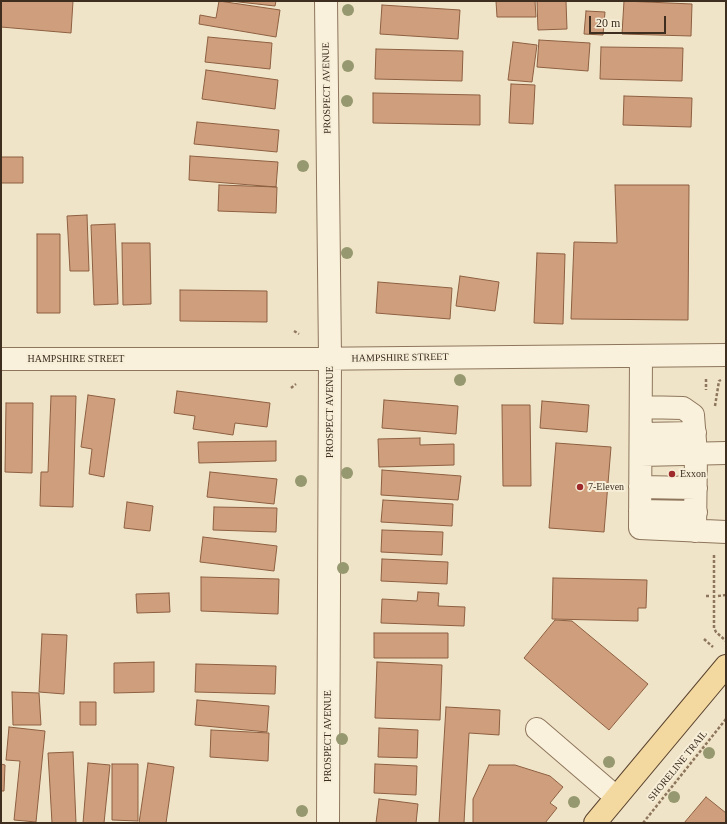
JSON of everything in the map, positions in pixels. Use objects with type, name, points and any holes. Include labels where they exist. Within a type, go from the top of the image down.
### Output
[{"type":"main road","points":[[595,823],[720,657]]},
{"type":"street","name":"PROSPECT AVENUE","points":[[326,1],[330,358],[328,823]]},
{"type":"street","name":"HAMPSHIRE STREET","points":[[1,359],[726,355]]},
{"type":"street","points":[[641,356],[640,528],[695,521],[726,532]]},
{"type":"street","points":[[641,407],[683,408],[693,415],[696,444],[695,521]]},
{"type":"street","points":[[641,434],[696,444],[726,453]]},
{"type":"street","points":[[641,455],[696,444]]},
{"type":"street","points":[[640,487],[696,488]]},
{"type":"street","points":[[537,729],[616,797]]},
{"type":"path","points":[[294,331],[300,334]]},
{"type":"path","points":[[706,379],[706,390]]},
{"type":"path","points":[[718,596],[726,595]]},
{"type":"path","points":[[706,596],[711,596]]},
{"type":"path","points":[[722,638],[726,641]]},
{"type":"path","points":[[704,639],[720,657]]},
{"type":"path","name":"SHORELINE TRAIL","points":[[643,823],[726,718]]},
{"type":"building","points":[[1,1],[73,1],[71,33],[1,27]]},
{"type":"building","points":[[219,1],[280,10],[276,37],[199,24],[200,15],[216,18]]},
{"type":"building","points":[[230,1],[276,1],[275,6]]},
{"type":"building","points":[[496,1],[535,1],[536,17],[497,17]]},
{"type":"building","points":[[537,1],[566,1],[567,29],[538,30]]},
{"type":"building","points":[[624,1],[692,4],[691,36],[622,34]]},
{"type":"building","points":[[382,5],[460,10],[458,39],[380,34]]},
{"type":"building","points":[[586,11],[605,12],[603,35],[584,34]]},
{"type":"building","points":[[208,37],[272,43],[270,69],[205,62]]},
{"type":"building","points":[[539,40],[590,43],[588,71],[537,67]]},
{"type":"building","points":[[513,42],[537,45],[532,82],[508,80]]},
{"type":"building","points":[[601,47],[683,48],[682,81],[600,79]]},
{"type":"building","points":[[376,49],[463,51],[462,81],[375,79]]},
{"type":"building","points":[[206,70],[278,80],[275,109],[202,99]]},
{"type":"building","points":[[511,84],[535,85],[533,124],[509,123]]},
{"type":"building","points":[[373,93],[480,95],[480,125],[373,123]]},
{"type":"building","points":[[624,96],[692,98],[691,127],[623,125]]},
{"type":"building","points":[[197,122],[279,130],[277,152],[194,144]]},
{"type":"building","points":[[190,156],[278,162],[276,187],[189,180]]},
{"type":"building","points":[[1,157],[23,157],[23,183],[1,183]]},
{"type":"building","points":[[219,185],[277,187],[276,213],[218,211]]},
{"type":"building","points":[[615,185],[689,185],[688,320],[571,319],[574,242],[617,243]]},
{"type":"building","points":[[87,215],[89,271],[70,271],[67,216]]},
{"type":"building","points":[[115,224],[118,304],[94,305],[91,225]]},
{"type":"building","points":[[37,234],[60,234],[60,313],[37,313]]},
{"type":"building","points":[[122,243],[150,243],[151,304],[123,305]]},
{"type":"building","points":[[537,253],[565,254],[563,324],[534,323]]},
{"type":"building","points":[[460,276],[499,282],[495,311],[456,306]]},
{"type":"building","points":[[378,282],[452,288],[450,319],[376,313]]},
{"type":"building","points":[[180,290],[267,291],[267,322],[180,321]]},
{"type":"building","points":[[177,391],[270,403],[267,427],[235,423],[233,435],[193,429],[195,416],[174,413]]},
{"type":"building","points":[[88,395],[115,399],[104,477],[89,474],[92,449],[81,447]]},
{"type":"building","points":[[51,396],[76,396],[73,507],[40,506],[41,472],[48,472]]},
{"type":"building","points":[[384,400],[458,406],[456,434],[382,428]]},
{"type":"building","points":[[542,401],[589,405],[587,432],[540,428]]},
{"type":"building","points":[[6,403],[33,403],[32,473],[5,472]]},
{"type":"building","points":[[502,405],[530,405],[531,486],[503,486]]},
{"type":"building","points":[[420,438],[420,445],[454,444],[454,465],[379,467],[378,439]]},
{"type":"building","points":[[276,441],[276,461],[199,463],[198,442]]},
{"type":"building","name":"7-Eleven","points":[[556,443],[611,447],[604,532],[549,528]]},
{"type":"building","points":[[382,470],[461,476],[458,500],[381,495]]},
{"type":"building","points":[[210,472],[277,479],[274,504],[207,497]]},
{"type":"building","points":[[383,500],[453,504],[452,526],[381,522]]},
{"type":"building","points":[[127,502],[153,506],[150,531],[124,528]]},
{"type":"building","points":[[214,507],[277,508],[276,532],[213,530]]},
{"type":"building","points":[[382,530],[443,532],[442,555],[381,552]]},
{"type":"building","points":[[203,537],[277,546],[274,571],[200,562]]},
{"type":"building","points":[[382,559],[448,562],[447,584],[381,581]]},
{"type":"building","points":[[201,577],[279,579],[278,614],[201,611]]},
{"type":"building","points":[[553,578],[647,580],[646,608],[638,608],[638,621],[552,619]]},
{"type":"building","points":[[418,592],[439,593],[438,606],[465,607],[464,626],[381,623],[382,599],[417,601]]},
{"type":"building","points":[[169,593],[170,612],[137,613],[136,594]]},
{"type":"building","points":[[555,620],[572,621],[648,684],[609,730],[524,658]]},
{"type":"building","points":[[374,633],[448,633],[448,658],[374,658]]},
{"type":"building","points":[[42,634],[67,635],[64,694],[39,692]]},
{"type":"building","points":[[154,662],[154,692],[114,693],[114,663]]},
{"type":"building","points":[[377,662],[442,665],[440,720],[375,718]]},
{"type":"building","points":[[196,664],[276,666],[275,694],[195,692]]},
{"type":"building","points":[[12,692],[39,693],[41,725],[13,725]]},
{"type":"building","points":[[197,700],[269,706],[267,732],[195,725]]},
{"type":"building","points":[[80,702],[96,702],[96,725],[80,725]]},
{"type":"building","points":[[446,707],[500,710],[499,735],[469,733],[464,823],[439,823]]},
{"type":"building","points":[[9,727],[45,731],[36,822],[14,820],[20,761],[6,760]]},
{"type":"building","points":[[379,728],[418,730],[417,758],[378,757]]},
{"type":"building","points":[[211,730],[269,733],[268,761],[210,757]]},
{"type":"building","points":[[73,752],[76,823],[52,823],[48,753]]},
{"type":"building","points":[[88,763],[110,765],[104,823],[83,823]]},
{"type":"building","points":[[148,763],[174,767],[166,823],[139,823]]},
{"type":"building","points":[[1,764],[5,765],[4,791],[1,791]]},
{"type":"building","points":[[112,764],[138,764],[138,821],[112,820]]},
{"type":"building","points":[[375,764],[417,766],[416,795],[374,793]]},
{"type":"building","points":[[489,765],[515,765],[550,776],[563,787],[550,803],[557,808],[545,823],[473,823],[473,799]]},
{"type":"building","points":[[706,797],[726,813],[726,823],[684,823]]},
{"type":"building","points":[[379,799],[418,804],[416,823],[376,823]]},
{"type":"place","name":"Exxon","points":[[672,474]]},
{"type":"place","name":"7-Eleven","points":[[580,487]]}]
